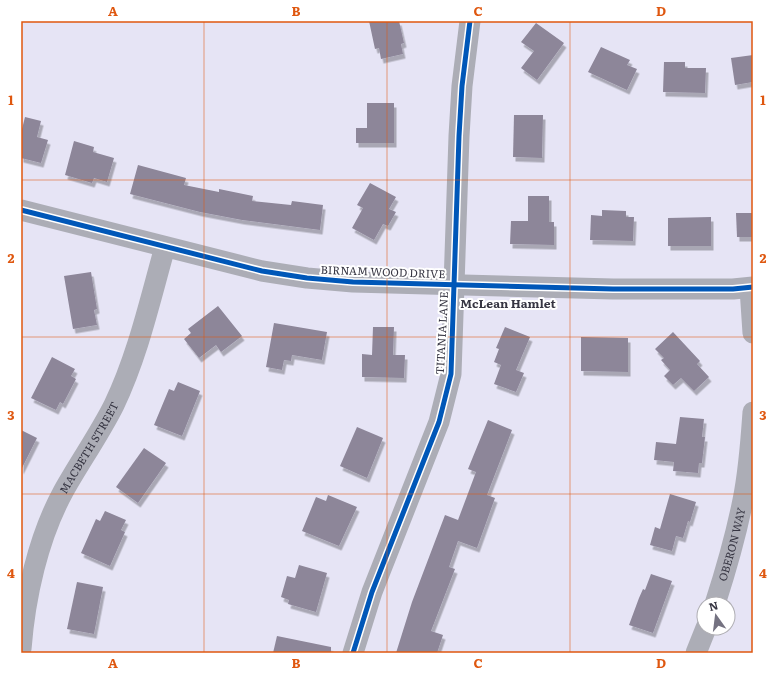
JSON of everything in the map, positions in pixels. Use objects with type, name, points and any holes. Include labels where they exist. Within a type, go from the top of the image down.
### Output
[{"type":"street","name":"TITANIA LANE","points":[[353,653],[372,592],[439,422],[451,374],[460,115],[470,21]]},
{"type":"street","name":"BIRNAM WOOD DRIVE","points":[[21,210],[262,271],[307,278],[353,282],[613,289],[751,288]]},
{"type":"street","name":"MACBETH STREET","points":[[21,649],[23,620],[41,545],[62,493],[113,406],[133,362],[165,247]]},
{"type":"street","points":[[751,288],[753,333]]},
{"type":"street","name":"OBERON WAY","points":[[718,596],[731,553],[743,499],[750,455],[753,412]]},
{"type":"street","points":[[696,653],[703,636]]},
{"type":"building","points":[[369,21],[399,21],[404,43],[401,44],[403,54],[381,59],[379,48],[375,49]]},
{"type":"building","points":[[536,23],[564,43],[537,80],[521,68],[534,51],[521,42]]},
{"type":"building","points":[[601,47],[630,60],[627,65],[637,69],[627,90],[588,72]]},
{"type":"building","points":[[753,55],[753,82],[735,85],[731,58]]},
{"type":"building","points":[[664,62],[685,62],[685,68],[706,68],[705,93],[663,92]]},
{"type":"building","points":[[367,103],[394,103],[394,143],[356,143],[356,128],[367,128]]},
{"type":"building","points":[[514,115],[543,115],[542,158],[513,157]]},
{"type":"building","points":[[25,117],[41,121],[37,137],[48,140],[41,163],[21,158],[21,133]]},
{"type":"building","points":[[74,141],[94,147],[93,152],[114,158],[107,182],[94,178],[92,183],[65,175]]},
{"type":"building","points":[[138,165],[186,178],[184,185],[219,192],[219,189],[253,196],[252,201],[291,205],[292,201],[323,205],[320,230],[242,220],[200,212],[130,194]]},
{"type":"building","points":[[370,183],[396,197],[389,209],[396,212],[388,226],[383,224],[374,240],[352,228],[363,208],[357,205]]},
{"type":"building","points":[[528,196],[549,196],[549,222],[554,222],[554,245],[510,244],[511,221],[528,221]]},
{"type":"building","points":[[602,210],[626,211],[626,217],[634,217],[633,241],[590,240],[591,215],[602,216]]},
{"type":"building","points":[[736,213],[753,213],[753,237],[737,237]]},
{"type":"building","points":[[711,217],[711,246],[668,246],[668,218]]},
{"type":"building","points":[[91,272],[97,309],[94,310],[97,325],[73,329],[64,276]]},
{"type":"building","points":[[218,306],[242,336],[221,352],[216,345],[199,358],[184,339],[191,333],[188,329]]},
{"type":"building","points":[[274,323],[327,332],[322,360],[292,355],[291,361],[284,360],[282,370],[266,367]]},
{"type":"building","points":[[373,327],[394,327],[393,355],[405,355],[404,378],[362,377],[362,354],[372,355]]},
{"type":"building","points":[[505,327],[530,337],[516,370],[524,373],[516,392],[494,384],[501,365],[494,362],[499,349],[496,348]]},
{"type":"building","points":[[673,332],[700,361],[697,364],[709,377],[694,391],[681,378],[673,385],[664,376],[670,370],[661,360],[664,358],[655,349]]},
{"type":"building","points":[[581,337],[628,338],[628,372],[581,371]]},
{"type":"building","points":[[52,357],[75,369],[71,376],[76,379],[63,404],[60,402],[56,410],[31,398]]},
{"type":"building","points":[[178,382],[200,391],[182,436],[154,425],[169,389],[174,391]]},
{"type":"building","points":[[680,417],[704,419],[702,437],[705,437],[702,463],[699,463],[698,473],[673,471],[674,462],[654,460],[656,442],[676,444]]},
{"type":"building","points":[[488,420],[512,430],[487,495],[495,498],[477,548],[458,541],[449,567],[455,569],[431,631],[443,635],[437,653],[396,653],[412,602],[445,515],[458,520],[476,472],[468,469]]},
{"type":"building","points":[[357,427],[383,438],[367,478],[340,466]]},
{"type":"building","points":[[21,430],[37,438],[21,470]]},
{"type":"building","points":[[144,448],[166,463],[138,503],[116,487]]},
{"type":"building","points":[[670,494],[696,502],[683,538],[676,536],[672,551],[650,545],[655,527],[660,529]]},
{"type":"building","points":[[328,495],[357,507],[339,546],[302,531],[316,497],[326,501]]},
{"type":"building","points":[[105,511],[126,520],[121,530],[125,532],[110,566],[81,553],[96,519],[100,521]]},
{"type":"building","points":[[299,565],[327,573],[316,612],[288,604],[289,600],[281,597],[287,576],[295,578]]},
{"type":"building","points":[[651,574],[672,581],[653,633],[629,625],[639,598],[643,589],[645,590]]},
{"type":"building","points":[[77,582],[103,587],[94,634],[67,629]]},
{"type":"building","points":[[277,636],[331,647],[331,653],[273,653]]},
{"type":"cycle path","points":[[353,653],[372,592],[439,422],[451,374],[459,136],[462,86],[470,21]]},
{"type":"cycle path","points":[[21,210],[262,271],[307,278],[353,282],[613,289],[733,289],[753,287]]},
{"type":"district","name":"McLean Hamlet","points":[[508,304]]}]
